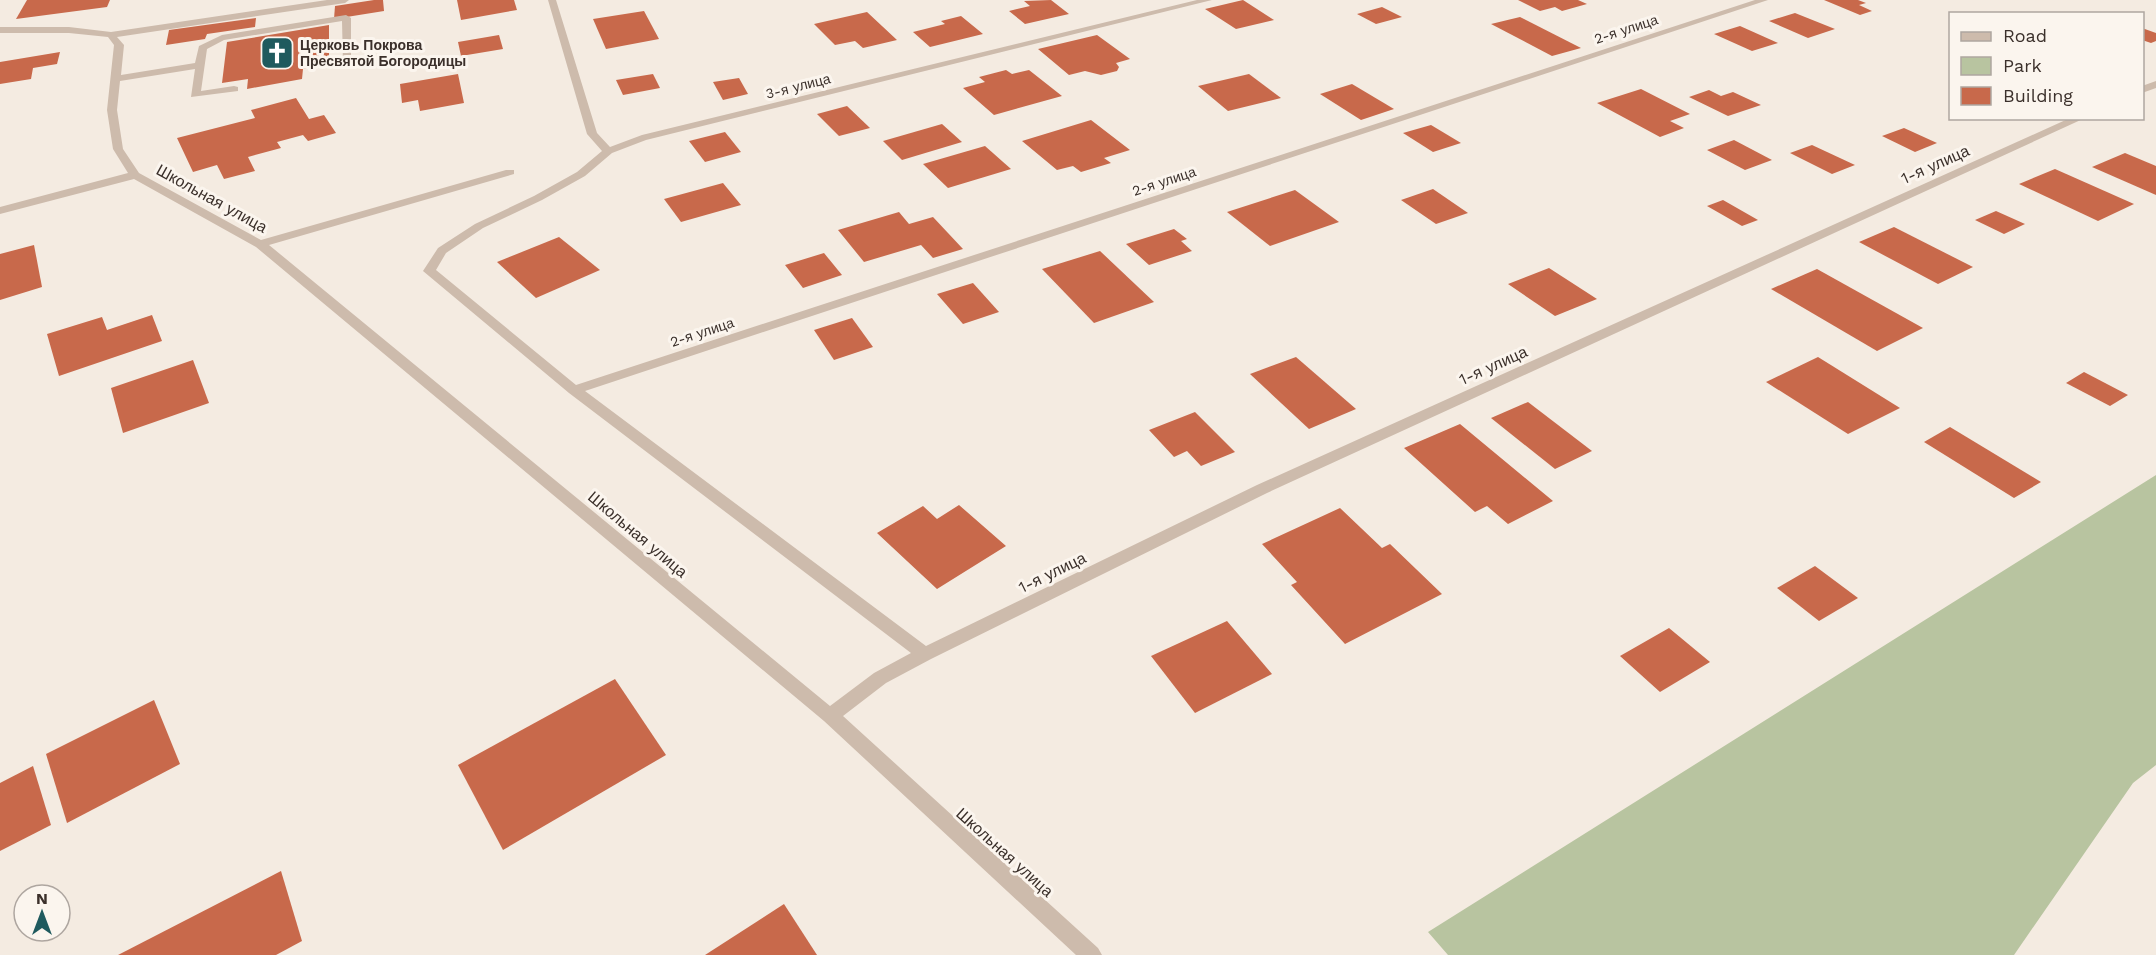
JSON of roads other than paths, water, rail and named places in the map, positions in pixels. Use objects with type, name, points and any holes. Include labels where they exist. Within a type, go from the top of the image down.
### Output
[{"type":"street","points":[[0,30],[69,30],[111,35],[345,0]]},
{"type":"street","points":[[552,0],[592,134],[608,151]]},
{"type":"street","name":"3-я улица","points":[[574,390],[429,271],[442,250],[479,226],[538,198],[581,174],[608,151],[642,138],[1208,0]]},
{"type":"street","name":"2-я улица","points":[[574,390],[1764,0]]},
{"type":"street","points":[[234,89],[195,95],[202,48],[222,38],[346,18],[348,64]]},
{"type":"street","name":"Школьная улица","points":[[111,35],[119,45],[112,110],[118,149],[135,175],[260,244],[830,716],[1091,955]]},
{"type":"street","points":[[115,79],[200,65]]},
{"type":"street","name":"1-я улица","points":[[830,716],[880,678],[925,654],[1262,489],[2076,120]]},
{"type":"street","points":[[260,244],[510,172]]},
{"type":"street","name":"Школьная улица","points":[[0,211],[135,175]]},
{"type":"street","points":[[574,390],[925,654]]},
{"type":"place","name":"Церковь Покрова Пресвятой Богородицы","points":[[277,53]]}]
